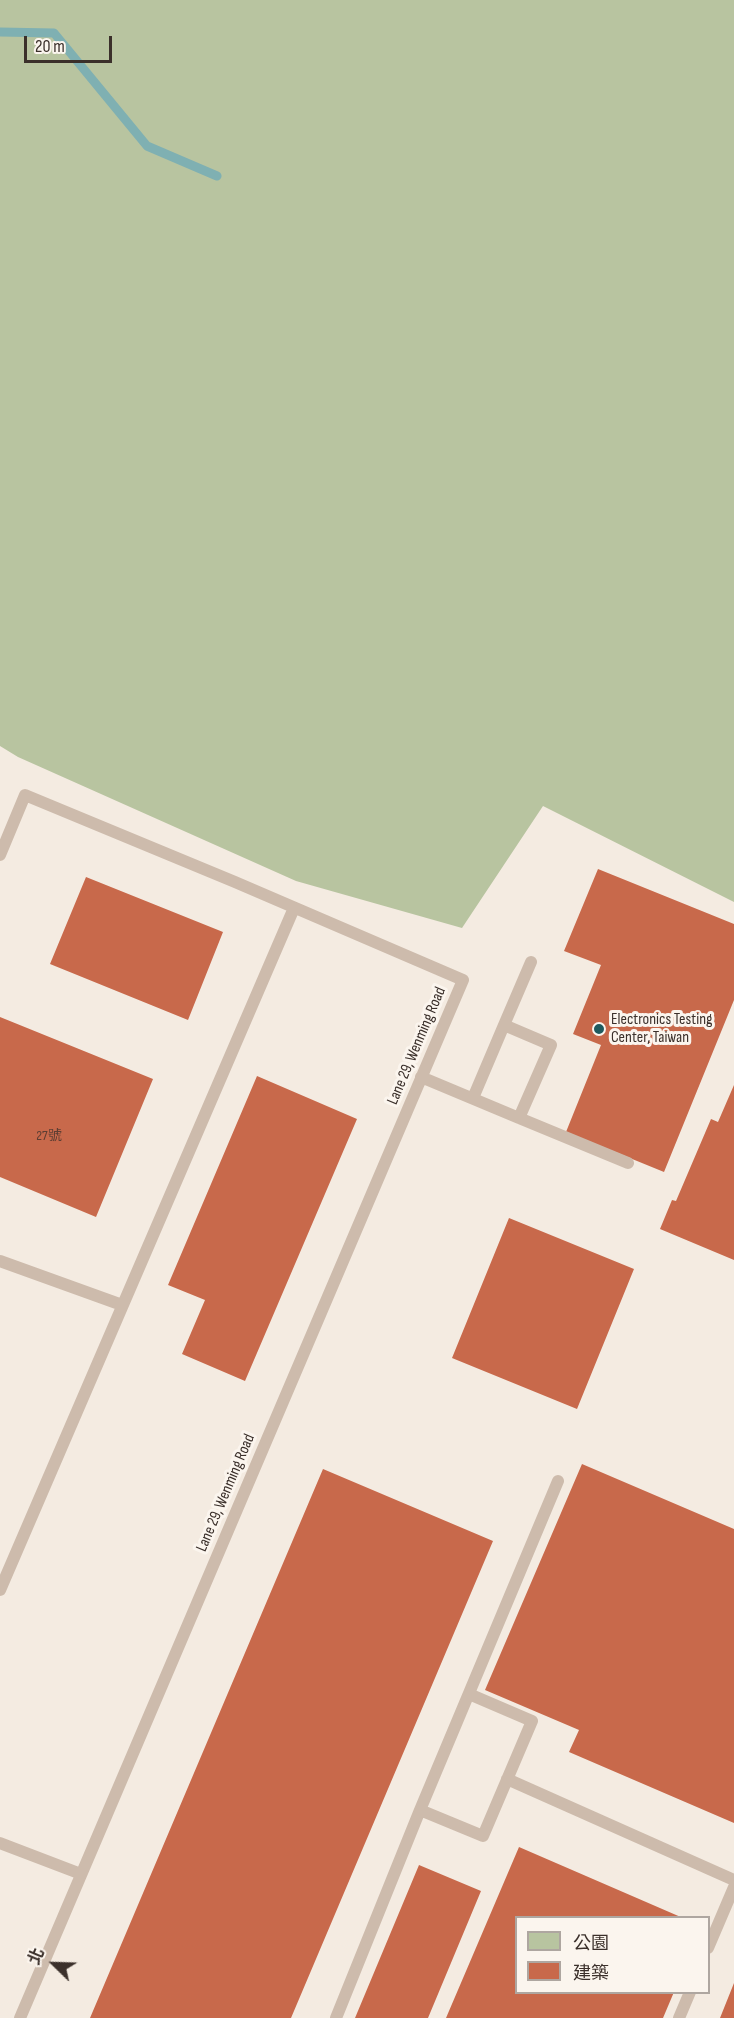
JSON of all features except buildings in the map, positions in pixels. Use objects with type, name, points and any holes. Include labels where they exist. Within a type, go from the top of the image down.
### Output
[{"type":"lane","points":[[0,855],[25,795],[294,908],[0,1590]]},
{"type":"lane","name":"Lane 29, Wenming Road","points":[[20,2018],[463,980],[294,908]]},
{"type":"lane","points":[[473,1098],[531,962]]},
{"type":"lane","points":[[504,1025],[550,1045],[519,1118]]},
{"type":"lane","points":[[421,1077],[628,1163]]},
{"type":"lane","points":[[0,1261],[122,1305]]},
{"type":"lane","points":[[336,2018],[420,1810],[558,1481]]},
{"type":"lane","points":[[420,1810],[483,1836],[532,1721],[469,1694]]},
{"type":"lane","points":[[507,1779],[734,1880]]},
{"type":"lane","points":[[0,1844],[81,1874]]},
{"type":"lane","points":[[710,1943],[734,1887]]},
{"type":"lane","points":[[679,2018],[689,1994]]},
{"type":"green space","points":[[0,0],[734,0],[734,902],[543,806],[462,928],[296,881],[18,757],[0,746]]},
{"type":"waterway","points":[[0,32],[54,33],[147,146],[217,176]]},
{"type":"place","name":"Electronics Testing Center, Taiwan","points":[[599,1029]]}]
